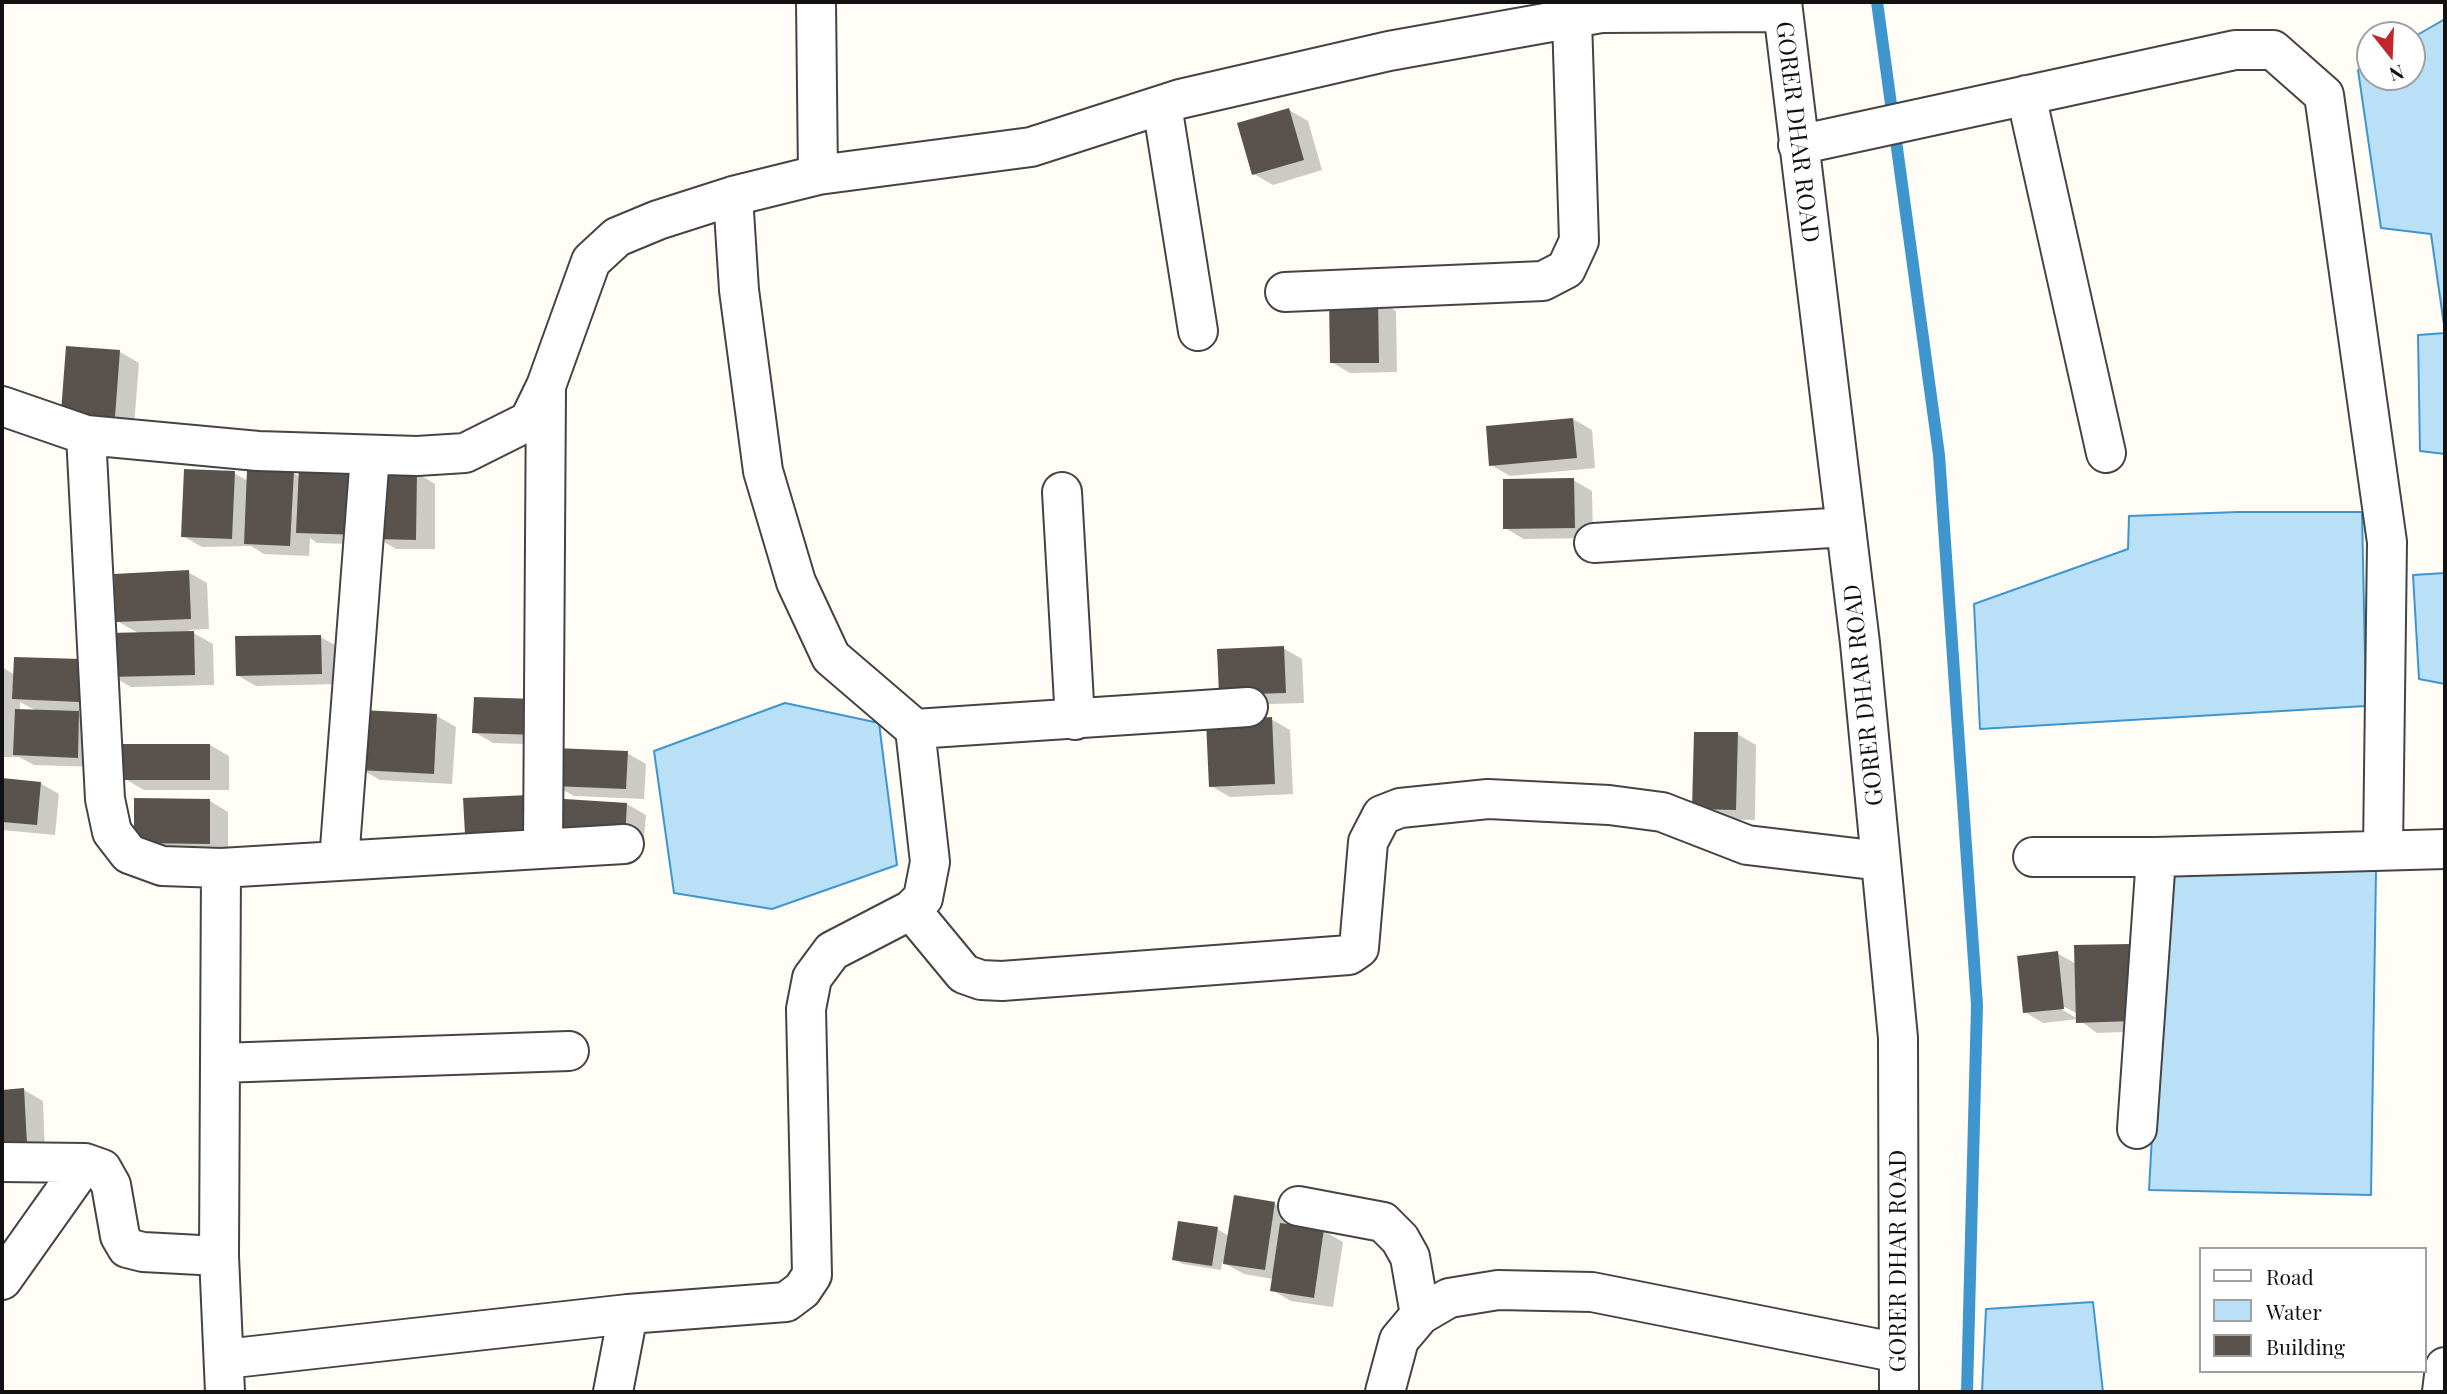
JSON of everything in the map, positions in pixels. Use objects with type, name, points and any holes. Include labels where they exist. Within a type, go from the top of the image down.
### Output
[{"type":"street","points":[[816,2],[818,175]]},
{"type":"street","points":[[2,406],[86,435],[258,451],[370,455],[465,453],[529,421],[546,386],[590,261],[617,237],[733,196],[818,175],[1031,148],[1162,105],[1389,51],[1601,13],[1782,7]]},
{"type":"street","name":"GORER DHAR ROAD","points":[[1782,7],[1846,527],[1898,1038],[1899,1392]]},
{"type":"street","points":[[1285,292],[1543,281],[1566,269],[1579,241],[1572,19]]},
{"type":"street","points":[[1798,145],[2235,50],[2273,50],[2324,95],[2380,480],[2388,575],[2383,684],[2383,850]]},
{"type":"street","points":[[2026,95],[2106,453]]},
{"type":"street","points":[[1162,105],[1198,331]]},
{"type":"street","points":[[221,868],[219,1256],[225,1376],[628,1314],[786,1302],[807,1283],[812,1275],[806,1009],[812,978],[832,951],[911,910],[923,898],[930,862],[915,729],[831,657],[796,582],[763,471],[739,290],[733,196]]},
{"type":"street","points":[[543,848],[546,386]]},
{"type":"street","points":[[86,435],[105,799],[112,832],[129,854],[162,866],[221,868],[624,844]]},
{"type":"street","points":[[338,861],[370,455]]},
{"type":"street","points":[[1062,492],[1075,720]]},
{"type":"street","points":[[1594,543],[1846,527]]},
{"type":"street","points":[[915,729],[1248,707]]},
{"type":"street","points":[[911,910],[964,974],[981,979],[1002,981],[1349,955],[1359,948],[1368,842],[1382,815],[1400,808],[1488,799],[1609,805],[1662,812],[1747,845],[1881,861]]},
{"type":"street","points":[[2033,857],[2156,857],[2445,849]]},
{"type":"street","points":[[2137,1129],[2156,857]]},
{"type":"street","points":[[220,1063],[569,1051]]},
{"type":"street","points":[[2,1162],[85,1163],[102,1169],[111,1185],[120,1236],[127,1248],[143,1252],[219,1256]]},
{"type":"street","points":[[2,1280],[85,1163]]},
{"type":"street","points":[[1298,1206],[1383,1222],[1400,1239],[1410,1257],[1420,1315]]},
{"type":"street","points":[[1385,1392],[1399,1340],[1420,1315],[1449,1298],[1497,1290],[1592,1292],[1899,1353]]},
{"type":"street","points":[[613,1392],[628,1314]]},
{"type":"street","points":[[2442,1392],[2445,1367]]},
{"type":"water","points":[[2445,19],[2445,332],[2431,234],[2381,228],[2361,91],[2426,91],[2426,30]]},
{"type":"water","points":[[2445,333],[2445,454],[2420,451],[2418,335]]},
{"type":"water","points":[[2238,512],[2362,512],[2366,706],[1980,729],[1974,604],[2128,549],[2129,516]]},
{"type":"water","points":[[2445,573],[2445,684],[2419,679],[2413,575]]},
{"type":"water","points":[[785,703],[879,723],[897,865],[772,909],[674,893],[654,751]]},
{"type":"water","points":[[2167,868],[2376,870],[2371,1195],[2149,1190]]},
{"type":"water","points":[[2093,1302],[2103,1392],[1982,1392],[1986,1309]]},
{"type":"building","points":[[1289,108],[1304,160],[1252,175],[1237,123]]},
{"type":"building","points":[[1378,298],[1379,363],[1330,363],[1329,299]]},
{"type":"building","points":[[66,346],[120,350],[115,417],[61,412]]},
{"type":"building","points":[[1573,418],[1577,458],[1489,466],[1486,426]]},
{"type":"building","points":[[299,467],[363,469],[360,535],[296,533]]},
{"type":"building","points":[[184,469],[235,471],[232,539],[181,537]]},
{"type":"building","points":[[247,470],[294,471],[290,546],[244,544]]},
{"type":"building","points":[[376,471],[417,471],[416,540],[375,539]]},
{"type":"building","points":[[1574,478],[1575,528],[1503,529],[1503,479]]},
{"type":"building","points":[[189,570],[191,619],[116,622],[114,574]]},
{"type":"building","points":[[194,631],[195,675],[110,677],[109,633]]},
{"type":"building","points":[[321,635],[322,674],[236,676],[235,636]]},
{"type":"building","points":[[1284,646],[1286,693],[1219,695],[1217,649]]},
{"type":"building","points":[[14,657],[81,659],[79,702],[12,699]]},
{"type":"building","points":[[474,697],[537,699],[537,735],[472,733]]},
{"type":"building","points":[[15,709],[79,711],[78,758],[13,755]]},
{"type":"building","points":[[362,710],[437,714],[434,774],[359,770]]},
{"type":"building","points":[[1272,717],[1275,784],[1209,787],[1206,721]]},
{"type":"building","points":[[1694,732],[1738,732],[1736,810],[1692,809]]},
{"type":"building","points":[[123,744],[210,744],[210,780],[123,780]]},
{"type":"building","points":[[555,748],[628,751],[626,789],[553,786]]},
{"type":"building","points":[[2,778],[41,782],[37,825],[2,822]]},
{"type":"building","points":[[529,795],[531,831],[465,834],[463,798]]},
{"type":"building","points":[[134,798],[210,799],[210,844],[134,843]]},
{"type":"building","points":[[549,798],[627,803],[625,839],[546,834]]},
{"type":"building","points":[[2129,944],[2132,1021],[2076,1023],[2074,945]]},
{"type":"building","points":[[2058,951],[2064,1009],[2023,1013],[2017,956]]},
{"type":"building","points":[[24,1088],[27,1144],[2,1145],[2,1090]]},
{"type":"building","points":[[1234,1195],[1275,1202],[1265,1270],[1223,1264]]},
{"type":"building","points":[[1178,1221],[1218,1227],[1212,1266],[1172,1260]]},
{"type":"building","points":[[1280,1223],[1324,1229],[1314,1298],[1270,1291]]},
{"type":"waterway","points":[[1877,2],[1939,455],[1977,1005],[1967,1392]]}]
